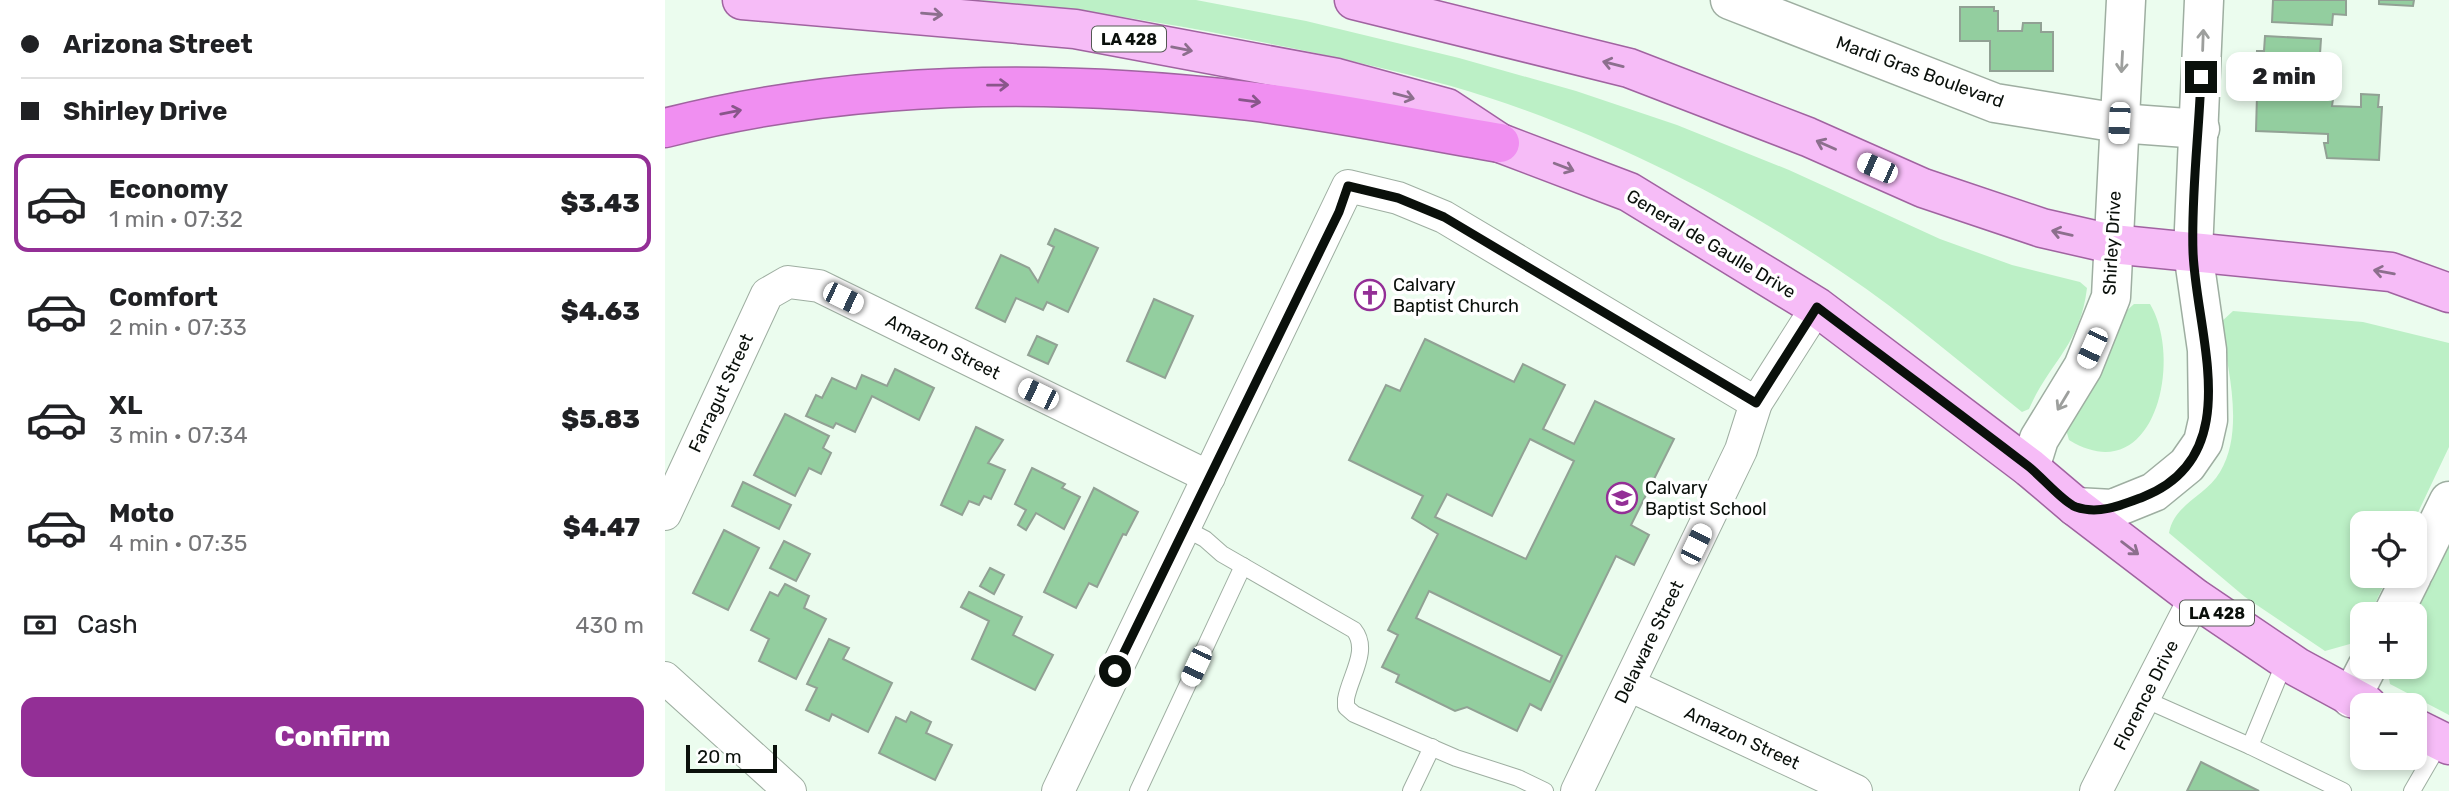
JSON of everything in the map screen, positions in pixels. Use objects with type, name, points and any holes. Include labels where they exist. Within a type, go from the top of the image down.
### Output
[{"type":"highway","points":[[665,128],[734,110],[930,86],[1044,84],[1250,101],[1500,143]]},
{"type":"main road","name":"General de Gaulle Drive","points":[[742,0],[1075,29],[1337,78],[1447,108],[1500,143],[1629,192],[1817,307],[2031,468],[2076,507],[2195,598],[2286,659],[2362,690]]},
{"type":"main road","points":[[1354,0],[1629,68],[1808,137],[1923,188],[2042,228],[2112,244],[2391,272],[2449,293]]},
{"type":"street","name":"Shirley Drive","points":[[2031,468],[2039,439],[2084,367],[2101,329],[2111,297],[2126,0]]},
{"type":"street","points":[[2076,507],[2112,509],[2154,492],[2187,465],[2203,442],[2207,420],[2207,350],[2193,252],[2204,0]]},
{"type":"street","name":"Mardi Gras Boulevard","points":[[1741,2],[1995,103],[2119,123],[2200,129]]},
{"type":"street","points":[[1058,791],[1348,186],[1398,198],[1444,217],[1756,403]]},
{"type":"street","name":"Amazon Street","points":[[788,282],[819,286],[1209,477]]},
{"type":"street","name":"Farragut Street","points":[[665,514],[767,294],[788,282]]},
{"type":"street","name":"Delaware Street","points":[[1577,791],[1741,450],[1756,403],[1817,307]]},
{"type":"street","points":[[2427,546],[2449,501]]},
{"type":"street","name":"Florence Drive","points":[[2096,791],[2195,598]]},
{"type":"street","points":[[665,678],[790,791]]},
{"type":"street","name":"Amazon Street","points":[[1629,685],[1856,791]]},
{"type":"lane","points":[[1184,528],[1243,566],[1354,630],[1360,638],[1362,648],[1348,687],[1346,707],[1354,714],[1545,791]]},
{"type":"lane","points":[[1138,791],[1243,566]]},
{"type":"lane","points":[[2250,746],[2286,659]]},
{"type":"lane","points":[[2144,699],[2343,791]]},
{"type":"lane","points":[[2412,791],[2435,738]]},
{"type":"lane","points":[[1411,791],[1432,747]]},
{"type":"green space","points":[[965,0],[1196,0],[1306,21],[1459,58],[1576,91],[1677,125],[1789,170],[1940,239],[2012,265],[2080,282],[2087,288],[2083,308],[2071,339],[2029,409],[2022,412],[1889,306],[1799,244],[1704,190],[1552,120],[1451,86],[1371,65],[1202,30],[1067,10]]},
{"type":"green space","points":[[2134,304],[2150,304],[2160,328],[2164,357],[2162,386],[2154,413],[2141,435],[2122,449],[2098,451],[2069,440],[2065,426],[2116,338],[2122,315]]},
{"type":"green space","points":[[2233,311],[2363,322],[2449,343],[2449,447],[2419,511],[2350,511],[2350,588],[2382,588],[2376,602],[2350,602],[2350,644],[2325,651],[2245,597],[2169,533],[2177,515],[2214,480],[2228,456],[2232,438],[2232,399],[2220,323]]},
{"type":"green space","points":[[2449,522],[2449,715],[2427,703],[2427,693],[2407,693],[2390,684],[2389,679],[2427,679],[2427,602],[2409,602],[2416,588],[2427,588],[2427,566]]},
{"type":"building","points":[[2273,0],[2346,0],[2346,15],[2333,14],[2332,25],[2272,22]]},
{"type":"building","points":[[2379,0],[2414,0],[2413,6],[2379,4]]},
{"type":"building","points":[[1960,7],[1994,7],[1994,11],[1998,11],[1998,31],[2022,31],[2023,23],[2041,23],[2041,32],[2053,32],[2053,71],[1990,71],[1990,41],[1960,41]]},
{"type":"building","points":[[2265,36],[2321,39],[2318,84],[2262,80],[2263,74],[2256,74],[2257,51],[2264,51]]},
{"type":"building","points":[[2361,94],[2379,95],[2378,107],[2382,107],[2379,160],[2327,158],[2324,143],[2328,143],[2328,134],[2256,131],[2257,95],[2333,99],[2332,106],[2361,107]]},
{"type":"building","points":[[1055,229],[1098,248],[1068,312],[1047,302],[1043,310],[1016,298],[1005,322],[976,308],[1001,255],[1029,268],[1038,282],[1054,247],[1048,244]]},
{"type":"building","points":[[1154,299],[1193,316],[1165,378],[1127,361]]},
{"type":"building","points":[[1037,336],[1057,345],[1048,364],[1028,355]]},
{"type":"building","points":[[1425,339],[1514,382],[1523,364],[1565,385],[1543,429],[1574,444],[1595,401],[1674,439],[1631,525],[1649,535],[1634,565],[1616,556],[1541,710],[1530,704],[1517,731],[1467,707],[1455,711],[1396,682],[1399,675],[1382,667],[1398,635],[1388,630],[1438,534],[1412,518],[1423,496],[1349,460],[1386,385],[1400,391]],"holes":[[[1530,439],[1574,461],[1526,559],[1435,517],[1447,494],[1492,516]],[[1429,591],[1562,656],[1550,682],[1416,618]]]},
{"type":"building","points":[[895,369],[934,388],[919,420],[872,396],[855,432],[836,423],[833,428],[806,416],[816,395],[822,398],[832,378],[856,389],[862,375],[887,386]]},
{"type":"building","points":[[785,414],[829,436],[823,448],[831,453],[821,474],[809,468],[795,496],[754,475]]},
{"type":"building","points":[[976,427],[1003,440],[988,463],[1005,470],[991,499],[984,496],[979,505],[969,501],[962,515],[941,505]]},
{"type":"building","points":[[1032,468],[1065,484],[1062,488],[1080,497],[1064,529],[1036,513],[1026,530],[1018,525],[1026,510],[1015,504]]},
{"type":"building","points":[[743,482],[791,505],[779,529],[732,506]]},
{"type":"building","points":[[1094,488],[1138,512],[1126,535],[1123,534],[1097,587],[1089,583],[1076,608],[1044,592]]},
{"type":"building","points":[[724,530],[759,548],[728,610],[693,593]]},
{"type":"building","points":[[784,541],[810,554],[796,581],[770,568]]},
{"type":"building","points":[[990,568],[1004,575],[994,594],[980,586]]},
{"type":"building","points":[[785,584],[809,596],[804,608],[826,619],[796,679],[759,661],[769,639],[751,630],[770,592],[778,596]]},
{"type":"building","points":[[969,592],[1022,617],[1013,635],[1053,655],[1035,690],[972,659],[989,621],[961,607]]},
{"type":"building","points":[[829,639],[849,648],[843,659],[892,683],[868,732],[832,714],[829,721],[806,710],[817,688],[807,684]]},
{"type":"building","points":[[911,712],[931,722],[926,733],[952,745],[935,780],[879,753],[896,717],[906,722]]},
{"type":"building","points":[[2201,762],[2259,791],[2187,791]]},
{"type":"place","name":"Calvary Baptist Church","points":[[1370,295]]},
{"type":"place","name":"Calvary Baptist School","points":[[1622,498]]},
{"type":"route","points":[[1115,671],[1339,212],[1348,186],[1398,198],[1444,217],[1756,403],[1817,307],[2031,468],[2076,507],[2112,509],[2154,492],[2187,465],[2203,442],[2207,420],[2207,350],[2193,252],[2201,77]]}]
